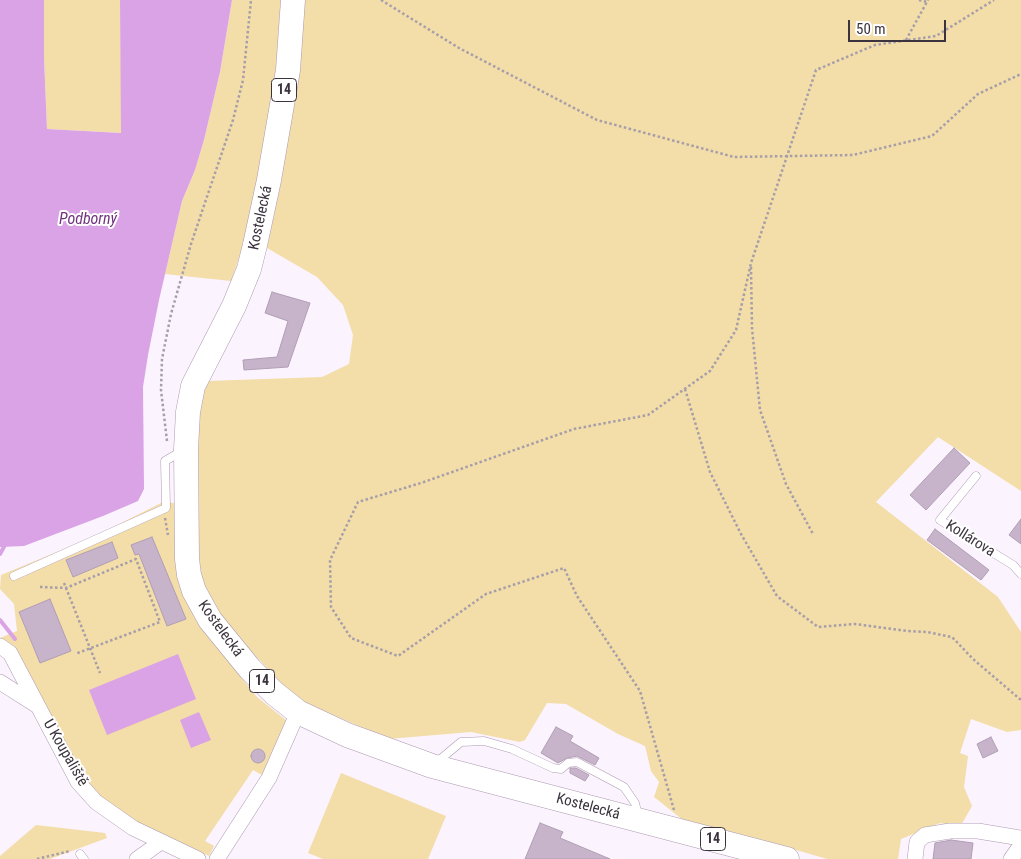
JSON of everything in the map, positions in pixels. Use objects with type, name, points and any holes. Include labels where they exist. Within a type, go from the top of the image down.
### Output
[{"type":"main road","name":"Kostelecká","points":[[293,0],[288,70],[269,180],[255,245],[249,268],[234,306],[193,386],[188,412],[186,449],[187,559],[194,591],[210,620],[228,643],[274,693],[298,712],[356,739],[432,766],[787,859]]},
{"type":"street","name":"U Koupaliště","points":[[0,646],[10,653],[78,782],[96,802],[133,828],[198,859]]},
{"type":"street","points":[[0,682],[37,706]]},
{"type":"street","points":[[217,859],[269,778],[298,712]]},
{"type":"street","points":[[915,859],[917,842],[926,836],[950,831],[978,831],[1021,838]]},
{"type":"street","points":[[137,859],[160,842]]},
{"type":"street","points":[[1011,859],[1021,845]]},
{"type":"lane","points":[[14,576],[166,508],[165,461],[186,449]]},
{"type":"lane","name":"Kollárova","points":[[976,476],[940,520],[1013,566],[1021,574]]},
{"type":"lane","points":[[432,766],[461,742],[484,741],[512,749],[553,768],[561,769],[568,763],[577,762],[624,787],[635,803],[639,821]]},
{"type":"path","points":[[381,0],[459,48],[597,120],[734,158],[854,155],[932,136],[978,94],[1021,74]]},
{"type":"path","points":[[906,40],[927,1],[919,0]]},
{"type":"path","points":[[680,831],[640,691],[577,596],[564,568],[486,594],[398,656],[351,638],[331,607],[330,560],[358,502],[574,429],[648,415],[710,371],[736,330],[751,263],[816,70],[875,45],[936,36],[994,0]]},
{"type":"path","points":[[751,263],[752,328],[760,410],[786,484],[813,534]]},
{"type":"path","points":[[685,389],[710,472],[741,534],[776,596],[818,627],[855,624],[927,632],[952,637],[972,658],[1021,700]]},
{"type":"path","points":[[40,587],[66,588],[136,559],[160,622],[75,654]]},
{"type":"path","points":[[64,583],[100,672]]},
{"type":"path","points":[[37,859],[80,849],[82,857]]},
{"type":"shaded area","points":[[44,0],[120,0],[122,133],[47,129]]},
{"type":"shaded area","points":[[232,0],[281,0],[276,68],[258,177],[244,243],[231,281],[165,274],[182,201],[195,170],[204,140],[220,72]]},
{"type":"shaded area","points":[[304,0],[1021,0],[1021,491],[938,437],[876,502],[998,597],[1021,632],[1021,730],[1007,732],[971,719],[960,753],[968,756],[964,787],[972,806],[960,827],[940,823],[901,839],[898,859],[827,859],[759,839],[683,820],[654,797],[659,782],[651,771],[645,746],[618,734],[566,704],[547,703],[525,740],[520,742],[471,732],[388,739],[304,702],[282,684],[237,636],[220,613],[200,573],[198,450],[199,413],[204,390],[208,381],[322,377],[349,364],[353,335],[343,305],[317,277],[267,248],[281,182],[299,71]]},
{"type":"shaded area","points":[[163,502],[175,503],[177,576],[193,613],[207,635],[257,697],[287,721],[262,775],[253,770],[205,841],[214,846],[209,856],[124,817],[99,798],[65,750],[19,655],[0,638],[17,631],[14,604],[0,589],[1,575],[93,537]]},
{"type":"shaded area","points":[[341,773],[446,816],[428,859],[323,859],[308,853]]},
{"type":"shaded area","points":[[36,825],[105,833],[107,838],[50,859],[0,859],[0,856]]},
{"type":"water","name":"Podborný","points":[[0,0],[44,0],[47,129],[121,133],[120,0],[232,0],[220,72],[204,140],[195,170],[182,201],[148,355],[143,387],[144,489],[138,501],[103,516],[24,546],[0,547]]},
{"type":"water","points":[[178,654],[196,699],[107,735],[89,690]]},
{"type":"water","points":[[199,712],[211,740],[191,748],[180,720]]},
{"type":"building","points":[[272,292],[310,303],[288,367],[244,370],[243,360],[277,357],[288,321],[265,313]]},
{"type":"building","points":[[954,448],[970,463],[926,510],[910,495]]},
{"type":"building","points":[[1021,519],[1021,544],[1009,535]]},
{"type":"building","points":[[935,529],[989,570],[981,580],[927,540]]},
{"type":"building","points":[[152,537],[186,619],[167,626],[139,554],[135,555],[131,545]]},
{"type":"building","points":[[112,542],[118,558],[73,577],[66,560]]},
{"type":"building","points":[[50,599],[71,651],[40,663],[19,612]]},
{"type":"building","points":[[556,727],[573,736],[570,741],[599,758],[595,765],[577,756],[567,758],[558,763],[541,753]]},
{"type":"building","points":[[991,737],[998,751],[983,758],[977,744]]},
{"type":"building","points":[[258,749],[263,751],[265,756],[263,761],[258,763],[253,761],[251,756],[253,751]]},
{"type":"building","points":[[570,768],[576,768],[589,775],[585,781],[570,773]]},
{"type":"building","points":[[540,823],[563,832],[560,838],[610,859],[525,859]]},
{"type":"building","points":[[951,840],[973,843],[971,859],[933,859],[935,843]]},
{"type":"waterway","points":[[0,554],[6,543]]},
{"type":"waterway","points":[[0,620],[15,639]]}]
